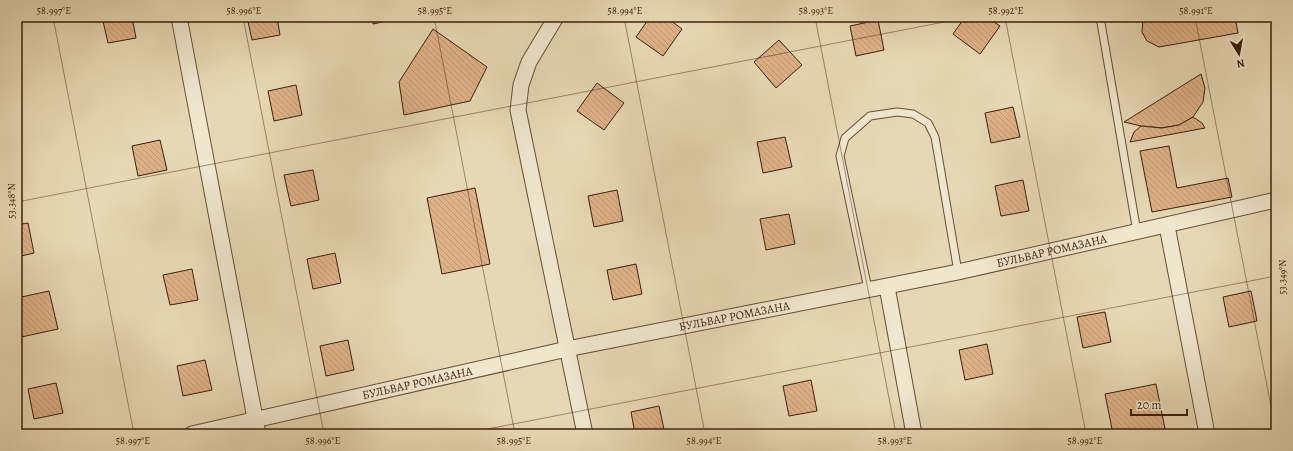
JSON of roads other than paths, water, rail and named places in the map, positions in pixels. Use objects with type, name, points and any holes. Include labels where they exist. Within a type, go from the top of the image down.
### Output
[{"type":"street","points":[[179,17],[257,428]]},
{"type":"street","points":[[556,17],[529,62],[521,85],[518,110],[585,434]]},
{"type":"street","name":"БУЛЬВАР РОМАЗАНА","points":[[192,434],[257,428],[567,349],[868,289],[887,287],[1167,226],[1276,200]]},
{"type":"street","points":[[1167,226],[1208,434]]},
{"type":"street","points":[[887,287],[914,434]]},
{"type":"lane","points":[[1100,17],[1137,232]]},
{"type":"lane","points":[[868,289],[840,156],[845,138],[870,116],[897,112],[913,114],[928,123],[935,137],[958,272]]}]
